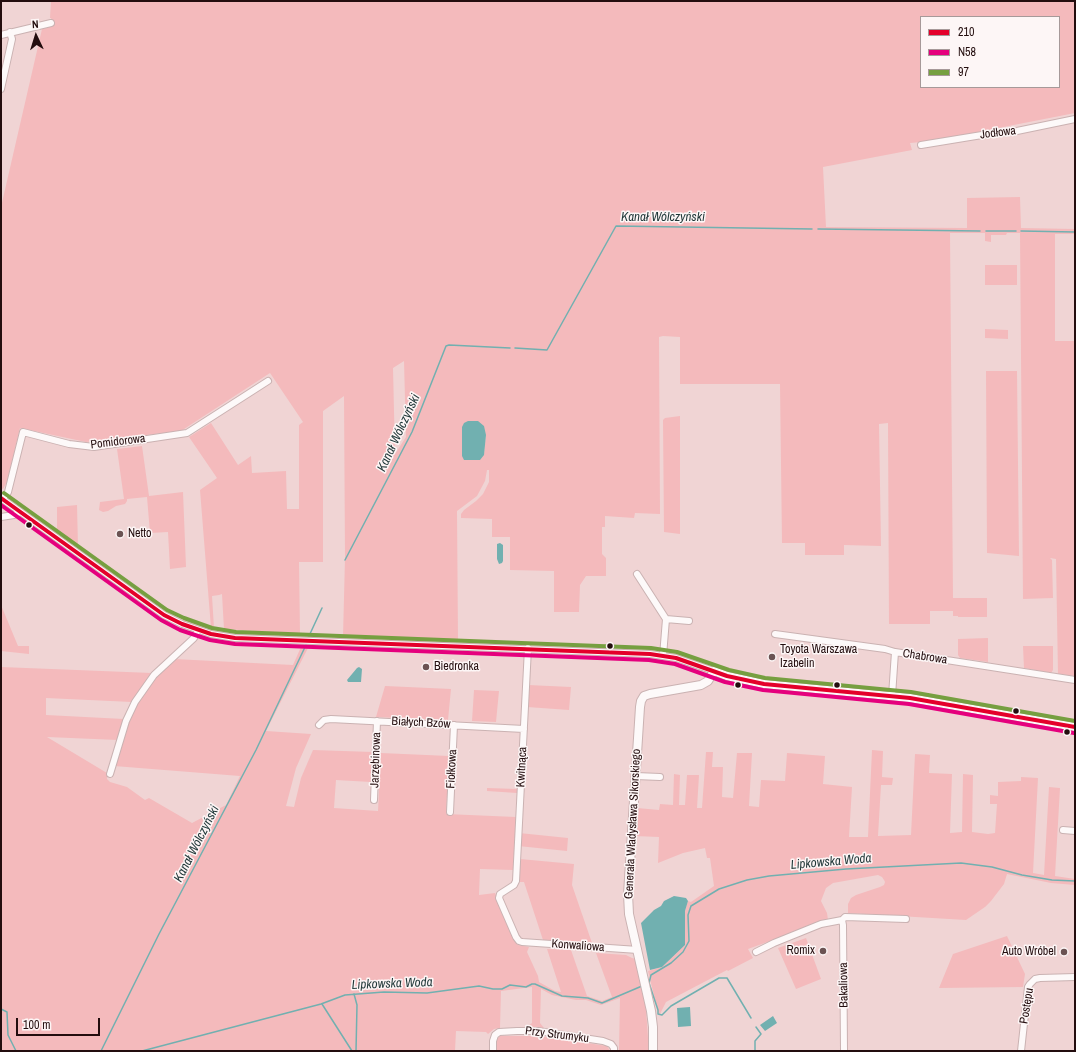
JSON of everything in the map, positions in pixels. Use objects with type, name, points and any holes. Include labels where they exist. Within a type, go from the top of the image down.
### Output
[{"type":"main road","points":[[714,671],[727,676],[764,684],[892,696],[1075,727]]},
{"type":"main road","name":"Generała Władysława Sikorskiego","points":[[653,1051],[652,1019],[629,910],[628,894],[640,707],[642,699],[650,694],[701,684],[708,681],[714,671]]},
{"type":"street","points":[[1,34],[51,23]]},
{"type":"street","points":[[1,89],[12,39],[10,32]]},
{"type":"street","name":"Jodłowa","points":[[921,145],[1017,131],[1075,119]]},
{"type":"street","name":"Pomidorowa","points":[[2,498],[8,492],[24,432],[69,444],[94,446],[187,433],[268,381]]},
{"type":"street","points":[[2,498],[150,606],[173,620],[211,634],[235,638],[634,653],[676,658],[714,671]]},
{"type":"street","points":[[1,517],[14,515],[20,512]]},
{"type":"street","points":[[637,574],[666,619],[663,656]]},
{"type":"street","points":[[666,619],[689,621]]},
{"type":"street","points":[[110,774],[126,721],[135,702],[159,670],[194,638],[198,630]]},
{"type":"street","name":"Chabrowa","points":[[775,634],[1075,680]]},
{"type":"street","name":"Kwitnąca","points":[[519,941],[499,898],[500,894],[514,885],[516,881],[528,648]]},
{"type":"street","points":[[892,696],[895,652]]},
{"type":"street","name":"Białych Bzów","points":[[319,725],[324,720],[331,719],[524,729]]},
{"type":"street","name":"Jarzębinowa","points":[[374,800],[377,721]]},
{"type":"street","name":"Fiołkowa","points":[[450,812],[454,726]]},
{"type":"street","points":[[636,776],[660,777]]},
{"type":"street","points":[[1063,830],[1075,831]]},
{"type":"street","points":[[756,952],[821,924],[842,920],[845,918],[906,919]]},
{"type":"street","name":"Bakaliowa","points":[[842,920],[844,1051]]},
{"type":"street","name":"Konwaliowa","points":[[519,941],[540,944],[638,950]]},
{"type":"street","name":"Postępu","points":[[1021,1051],[1028,987],[1030,984],[1035,979],[1040,978],[1075,977]]},
{"type":"street","name":"Przy Strumyku","points":[[493,1051],[494,1038],[498,1032],[538,1031],[602,1041],[610,1044],[614,1049]]},
{"type":"shaded area","points":[[51,1],[1075,1],[1075,113],[932,141],[910,143],[912,150],[823,167],[826,227],[967,228],[967,198],[1020,197],[1021,228],[1075,229],[1075,234],[1055,234],[1055,341],[1075,341],[1075,676],[1058,674],[1056,559],[1050,558],[1052,560],[1053,598],[1023,599],[1020,233],[991,235],[991,242],[985,241],[985,233],[950,233],[953,598],[987,598],[987,617],[958,617],[953,616],[953,611],[930,611],[930,624],[889,624],[888,423],[879,424],[881,546],[844,545],[844,555],[805,555],[805,543],[782,543],[780,384],[680,384],[680,337],[663,336],[659,337],[660,514],[635,513],[634,518],[605,516],[605,527],[602,527],[602,554],[606,558],[606,576],[586,576],[580,585],[579,612],[554,612],[554,571],[510,570],[510,537],[492,537],[492,519],[461,518],[461,514],[464,510],[483,494],[489,482],[489,470],[487,470],[485,481],[477,496],[457,511],[458,640],[343,637],[345,558],[344,396],[323,411],[323,562],[299,562],[300,634],[224,629],[222,594],[212,596],[214,628],[211,628],[200,490],[217,478],[189,437],[211,423],[238,465],[251,456],[252,473],[286,471],[287,509],[299,509],[299,425],[303,422],[270,373],[181,431],[86,442],[20,428],[7,482],[3,489],[1,488],[1,207],[42,29],[53,26],[51,18]],"holes":[[[404,361],[406,437],[395,454],[393,368]],[[462,427],[486,435],[484,454],[462,456]]]},
{"type":"shaded area","points":[[985,265],[1017,265],[1017,285],[985,285]]},
{"type":"shaded area","points":[[985,329],[1008,330],[1008,339],[985,338]]},
{"type":"shaded area","points":[[986,371],[1017,371],[1019,556],[987,553]]},
{"type":"shaded area","points":[[680,416],[680,534],[664,532],[663,420],[665,418]]},
{"type":"shaded area","points":[[142,446],[149,496],[183,492],[186,567],[170,569],[168,532],[150,533],[147,497],[127,499],[125,504],[116,506],[108,511],[103,512],[99,510],[100,502],[124,499],[117,449]]},
{"type":"shaded area","points":[[77,505],[78,547],[57,532],[57,507]]},
{"type":"shaded area","points":[[1,605],[18,646],[29,646],[29,654],[1,651]]},
{"type":"shaded area","points":[[988,638],[988,662],[960,658],[958,655],[958,639]]},
{"type":"shaded area","points":[[1023,646],[1053,646],[1053,670],[1051,673],[1024,668]]},
{"type":"shaded area","points":[[301,647],[308,648],[266,731],[311,734],[296,768],[286,806],[294,807],[301,778],[313,750],[373,752],[371,782],[336,780],[334,808],[378,811],[381,753],[449,756],[446,814],[516,817],[513,870],[480,869],[479,895],[495,893],[518,945],[529,947],[527,952],[538,976],[539,982],[555,991],[561,992],[547,949],[571,950],[587,996],[602,1001],[612,997],[596,953],[626,955],[636,959],[646,1010],[649,1051],[619,1051],[620,998],[601,1005],[586,1000],[576,1000],[552,995],[541,989],[540,1023],[544,1028],[527,1027],[532,1023],[532,987],[501,991],[500,1028],[494,1029],[488,1034],[486,1032],[456,1031],[455,1051],[1,1051],[1,667],[152,673],[132,702],[46,698],[46,715],[124,719],[118,740],[47,737],[107,773],[107,779],[110,782],[127,787],[145,800],[149,798],[192,823],[226,805],[240,776],[114,766],[121,739],[137,702],[159,673],[174,659],[293,665]]},
{"type":"shaded area","points":[[528,685],[571,687],[569,710],[527,707]]},
{"type":"shaded area","points":[[385,686],[451,689],[448,720],[376,717]]},
{"type":"shaded area","points":[[474,690],[499,691],[496,722],[472,721]]},
{"type":"shaded area","points":[[872,750],[883,751],[882,777],[893,778],[892,785],[881,785],[878,836],[911,835],[915,754],[930,755],[929,773],[952,774],[950,833],[962,832],[963,774],[973,775],[972,832],[988,834],[995,833],[997,804],[990,804],[990,795],[998,796],[998,782],[1021,781],[1021,777],[1038,778],[1033,873],[1044,875],[1049,787],[1060,788],[1055,876],[1075,879],[1075,885],[1051,883],[1007,874],[1004,884],[991,901],[966,920],[848,913],[848,904],[851,898],[884,885],[884,880],[878,875],[833,883],[826,888],[821,901],[827,913],[828,920],[748,949],[753,958],[666,1002],[659,1016],[648,971],[662,967],[685,945],[685,911],[688,901],[691,902],[714,886],[710,858],[707,858],[705,848],[683,853],[658,863],[659,837],[635,836],[637,808],[659,810],[660,804],[673,805],[674,774],[680,775],[679,805],[685,805],[687,775],[699,775],[697,808],[702,808],[706,752],[713,752],[712,767],[723,767],[722,797],[733,798],[737,753],[752,753],[749,806],[759,807],[761,780],[785,781],[787,753],[825,756],[823,784],[852,787],[849,837],[868,837]]},
{"type":"shaded area","points":[[487,788],[517,789],[517,793],[487,791]]},
{"type":"shaded area","points":[[519,833],[568,838],[567,851],[518,846]]},
{"type":"shaded area","points":[[520,859],[574,864],[572,885],[592,943],[543,940],[524,882],[520,882]]},
{"type":"shaded area","points":[[1007,936],[1025,974],[1023,987],[939,988],[953,954]]},
{"type":"shaded area","points":[[806,938],[821,979],[796,989],[778,948]]},
{"type":"shaded area","points":[[500,1036],[547,1037],[607,1046],[610,1051],[496,1051],[496,1040]]},
{"type":"water","points":[[468,421],[478,421],[484,426],[486,435],[484,455],[480,460],[464,460],[462,456],[462,427],[464,423]]},
{"type":"water","points":[[500,543],[503,545],[503,561],[499,564],[497,559],[497,544]]},
{"type":"water","points":[[359,667],[362,669],[361,682],[348,682],[347,680]]},
{"type":"water","points":[[674,896],[686,898],[688,901],[685,911],[685,945],[662,967],[650,970],[641,923],[654,910],[661,906],[664,901]]},
{"type":"water","points":[[690,1007],[691,1026],[678,1027],[677,1008]]},
{"type":"water","points":[[773,1016],[777,1023],[765,1031],[760,1025]]},
{"type":"waterway","name":"Kanał Wólczyński","points":[[515,348],[547,350],[616,226],[812,229]]},
{"type":"waterway","name":"Kanał Wólczyński","points":[[818,229],[980,231]]},
{"type":"waterway","name":"Kanał Wólczyński","points":[[986,231],[1016,231]]},
{"type":"waterway","name":"Kanał Wólczyński","points":[[1021,231],[1075,232]]},
{"type":"waterway","name":"Kanał Wólczyński","points":[[345,560],[412,432],[446,346],[510,348]]},
{"type":"waterway","name":"Kanał Wólczyński","points":[[309,636],[322,608]]},
{"type":"waterway","name":"Kanał Wólczyński","points":[[101,1051],[159,934],[256,750],[306,645]]},
{"type":"waterway","name":"Lipkowska Woda","points":[[751,1018],[727,978],[719,978],[671,1006],[662,1015],[658,1014],[649,983],[651,975],[671,963],[683,952],[689,941],[688,915],[691,906],[719,889],[747,880],[769,876],[846,869],[961,863],[992,867],[1022,875],[1052,880],[1075,881]]},
{"type":"waterway","name":"Lipkowska Woda","points":[[142,1051],[321,1004],[345,995],[384,992],[427,993],[479,986],[502,989],[510,985],[526,987],[535,984],[562,996],[588,998],[602,1003],[642,986]]},
{"type":"waterway","points":[[354,994],[357,1005],[356,1051]]},
{"type":"waterway","points":[[322,1004],[352,1051]]},
{"type":"waterway","points":[[1,1009],[7,1012],[8,1035],[16,1051]]},
{"type":"waterway","points":[[755,1051],[755,1041],[761,1034],[756,1027]]},
{"type":"transit line","name":"97","points":[[4,493],[167,610],[212,628],[236,632],[651,648],[677,652],[729,670],[765,678],[911,692],[1075,721]]},
{"type":"transit line","name":"210","points":[[1,498],[164,615],[182,624],[211,634],[235,638],[650,654],[676,658],[727,676],[764,684],[910,698],[1075,727]]},
{"type":"transit line","name":"N58","points":[[1,505],[161,620],[180,630],[210,640],[235,644],[649,660],[675,664],[725,682],[763,690],[909,704],[1074,733]]},
{"type":"place","name":"Netto","points":[[120,534]]},
{"type":"place","name":"Toyota Warszawa Izabelin","points":[[772,657]]},
{"type":"place","name":"Biedronka","points":[[426,667]]},
{"type":"place","name":"Romix","points":[[823,951]]},
{"type":"place","name":"Auto Wróbel","points":[[1064,952]]}]
